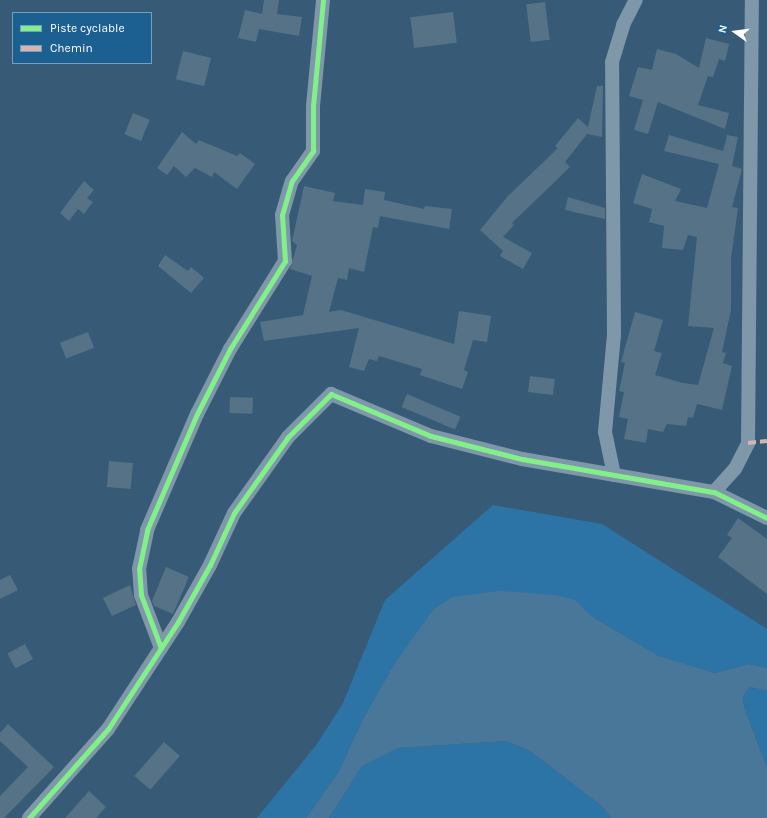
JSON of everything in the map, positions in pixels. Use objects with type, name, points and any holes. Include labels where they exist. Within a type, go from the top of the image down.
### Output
[{"type":"street","points":[[161,648],[141,595],[139,569],[147,530],[200,407],[230,349],[285,261],[282,215],[292,181],[313,150],[313,106],[323,0]]},
{"type":"street","points":[[614,475],[605,432],[614,335],[612,62],[623,25],[636,0]]},
{"type":"street","points":[[714,492],[735,469],[748,443],[752,0]]},
{"type":"street","points":[[29,818],[108,729],[161,648],[210,565],[234,513],[288,437],[331,394],[431,436],[522,459],[714,492],[767,518]]},
{"type":"shaded area","points":[[493,505],[602,524],[767,629],[767,668],[749,664],[715,673],[659,656],[594,618],[575,600],[393,666],[363,719],[338,773],[306,818],[257,818],[317,744],[343,703],[385,600]]},
{"type":"shaded area","points":[[500,591],[556,595],[575,600],[594,618],[659,656],[715,673],[749,664],[767,668],[767,691],[750,687],[743,696],[744,707],[767,767],[767,818],[611,818],[603,807],[530,751],[506,741],[398,748],[362,766],[329,818],[306,818],[338,773],[363,719],[393,666],[433,610],[453,597]]},
{"type":"shaded area","points":[[750,687],[767,691],[767,767],[744,707],[743,696]]},
{"type":"shaded area","points":[[506,741],[530,751],[603,807],[611,818],[329,818],[362,766],[398,748]]},
{"type":"building","points":[[264,0],[279,0],[277,14],[302,17],[299,36],[259,29],[256,42],[238,38],[245,10],[262,14]]},
{"type":"building","points":[[545,2],[550,40],[531,42],[526,4]]},
{"type":"building","points":[[453,12],[457,43],[414,48],[410,17]]},
{"type":"building","points":[[706,38],[729,44],[725,61],[719,59],[713,77],[708,76],[698,105],[729,113],[725,129],[658,102],[648,134],[634,130],[643,100],[629,96],[638,67],[652,70],[657,49],[676,54],[699,68]]},
{"type":"building","points":[[183,51],[211,58],[204,86],[176,79]]},
{"type":"building","points":[[597,86],[603,86],[602,137],[587,134],[565,162],[570,167],[512,223],[514,225],[503,237],[532,253],[523,269],[500,256],[503,251],[480,230],[508,196],[558,148],[555,146],[578,118],[588,127]]},
{"type":"building","points":[[133,113],[150,120],[141,141],[124,134]]},
{"type":"building","points":[[182,132],[196,144],[199,140],[237,156],[240,153],[255,164],[237,189],[214,172],[212,177],[195,168],[186,177],[174,166],[167,175],[157,168]]},
{"type":"building","points":[[669,135],[723,151],[727,135],[738,137],[732,166],[742,169],[732,207],[738,208],[731,259],[731,310],[722,352],[726,353],[723,363],[732,366],[722,410],[697,404],[693,418],[688,417],[686,426],[667,424],[663,432],[648,429],[646,443],[624,439],[628,419],[619,417],[624,392],[619,391],[625,363],[621,362],[635,312],[663,320],[654,351],[662,353],[655,375],[683,383],[698,385],[714,328],[688,326],[697,237],[688,235],[683,250],[662,248],[664,226],[649,222],[652,209],[633,203],[642,174],[681,189],[675,201],[707,208],[719,164],[664,151]]},
{"type":"building","points":[[84,181],[94,190],[87,198],[93,202],[84,214],[78,209],[69,221],[60,213]]},
{"type":"building","points":[[304,186],[335,193],[333,201],[363,205],[365,189],[385,192],[384,200],[424,209],[425,206],[452,209],[449,229],[380,216],[378,228],[373,227],[364,272],[349,268],[347,280],[338,278],[329,312],[341,310],[454,344],[459,311],[491,316],[487,342],[473,340],[464,370],[468,372],[462,389],[420,375],[422,369],[379,356],[377,361],[369,359],[364,371],[349,367],[359,328],[264,341],[260,322],[303,315],[312,276],[290,269],[297,245],[292,241]]},
{"type":"building","points":[[568,197],[605,208],[605,219],[565,210]]},
{"type":"building","points":[[165,255],[188,271],[191,267],[204,278],[191,293],[158,266]]},
{"type":"building","points":[[88,332],[94,348],[66,359],[60,343]]},
{"type":"building","points":[[530,376],[555,379],[553,395],[528,392]]},
{"type":"building","points":[[407,394],[460,417],[455,430],[402,407]]},
{"type":"building","points":[[230,397],[253,398],[252,414],[229,413]]},
{"type":"building","points":[[109,461],[133,463],[131,489],[107,487]]},
{"type":"building","points":[[738,518],[767,539],[767,594],[718,557],[732,538],[727,535]]},
{"type":"building","points":[[166,567],[189,577],[173,614],[154,606],[152,601]]},
{"type":"building","points":[[10,575],[18,590],[0,599],[0,580]]},
{"type":"building","points":[[130,585],[136,605],[112,616],[103,598]]},
{"type":"building","points":[[25,644],[33,659],[15,668],[7,653]]},
{"type":"building","points":[[8,724],[54,767],[4,818],[0,818],[0,796],[28,767],[0,741],[0,733]]},
{"type":"building","points":[[164,742],[180,756],[150,790],[134,776]]},
{"type":"building","points":[[89,791],[106,807],[96,818],[65,818]]},
{"type":"marked path","points":[[748,443],[767,441]]},
{"type":"cycle path","points":[[161,648],[141,595],[139,569],[147,530],[197,414],[230,349],[285,261],[282,215],[292,181],[313,151],[313,106],[323,0]]},
{"type":"cycle path","points":[[29,818],[108,729],[178,622],[210,565],[234,513],[288,437],[331,394],[431,436],[522,459],[714,492],[767,518]]}]
